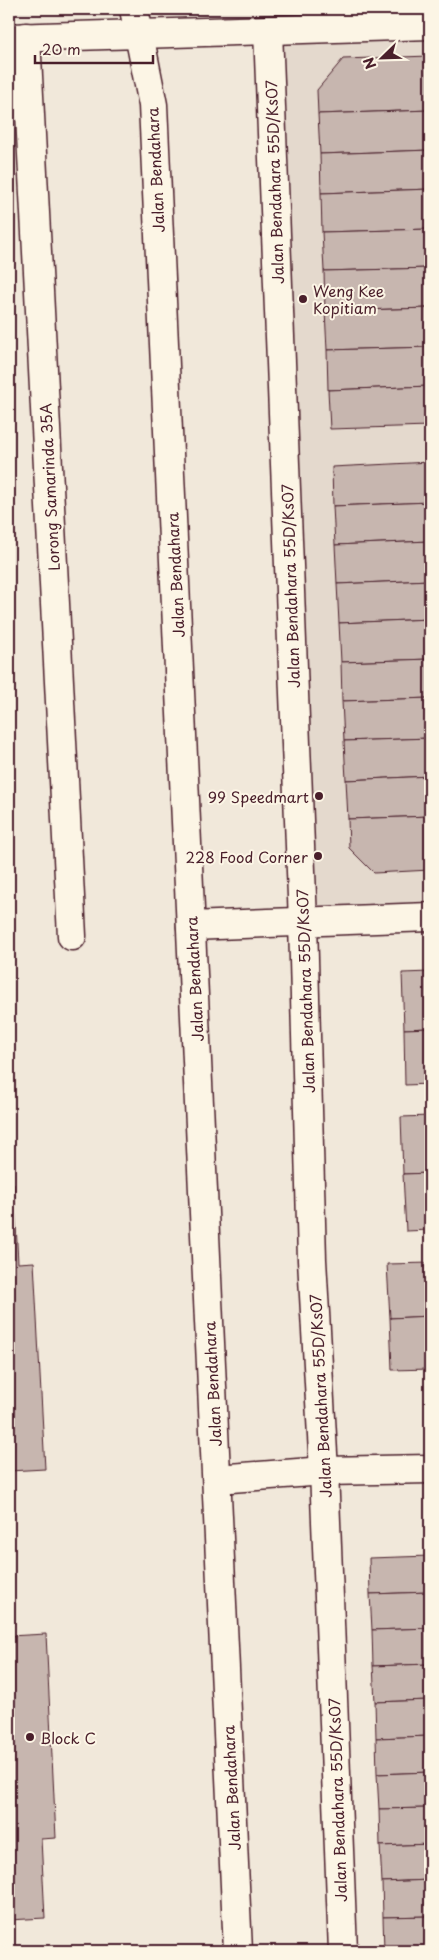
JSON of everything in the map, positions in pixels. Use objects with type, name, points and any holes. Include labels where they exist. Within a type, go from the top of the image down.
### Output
[{"type":"street","name":"Jalan Bendahara","points":[[134,9],[153,105],[238,1951]]},
{"type":"street","points":[[17,38],[138,36],[430,25]]},
{"type":"street","name":"Jalan Bendahara 55D/Ks07","points":[[268,31],[303,922],[312,1260],[324,1471],[343,1951]]},
{"type":"street","name":"Lorong Samarinda 35A","points":[[17,38],[72,936]]},
{"type":"street","points":[[191,926],[430,917]]},
{"type":"street","points":[[217,1479],[324,1471],[430,1469]]},
{"type":"shaded area","points":[[282,9],[430,9],[430,902],[316,906]]},
{"type":"building","points":[[430,56],[430,110],[318,114],[317,90],[343,59]]},
{"type":"building","points":[[430,110],[430,150],[320,154],[318,114]]},
{"type":"building","points":[[430,150],[430,189],[321,193],[320,154]]},
{"type":"building","points":[[430,189],[430,229],[322,232],[321,193]]},
{"type":"building","points":[[430,229],[430,268],[324,271],[322,232]]},
{"type":"building","points":[[430,268],[430,308],[325,311],[324,271]]},
{"type":"building","points":[[430,308],[430,347],[327,350],[325,311]]},
{"type":"building","points":[[430,347],[430,386],[328,390],[327,350]]},
{"type":"building","points":[[430,386],[430,426],[330,429],[328,390]]},
{"type":"building","points":[[430,462],[430,502],[333,506],[332,467]]},
{"type":"building","points":[[430,502],[430,541],[335,545],[333,506]]},
{"type":"building","points":[[430,541],[430,580],[337,584],[335,545]]},
{"type":"building","points":[[430,580],[430,619],[339,623],[337,584]]},
{"type":"building","points":[[430,619],[430,659],[341,662],[339,623]]},
{"type":"building","points":[[430,659],[430,698],[342,701],[341,662]]},
{"type":"building","points":[[430,698],[430,738],[344,741],[342,701]]},
{"type":"building","points":[[430,738],[430,776],[346,780],[344,741]]},
{"type":"building","points":[[430,776],[430,816],[348,819],[346,780]]},
{"type":"building","points":[[430,816],[430,870],[374,873],[349,848],[348,819]]},
{"type":"building","points":[[430,972],[430,1028],[404,1029],[402,973]]},
{"type":"building","points":[[430,1028],[430,1084],[405,1085],[404,1029]]},
{"type":"building","points":[[430,1116],[430,1173],[403,1174],[401,1117]]},
{"type":"building","points":[[430,1173],[430,1230],[406,1231],[403,1174]]},
{"type":"building","points":[[9,1184],[14,1184],[18,1263],[34,1262],[45,1469],[9,1471]]},
{"type":"building","points":[[430,1263],[430,1316],[390,1318],[387,1264]]},
{"type":"building","points":[[430,1316],[430,1369],[392,1370],[390,1318]]},
{"type":"building","points":[[430,1556],[430,1592],[370,1594],[369,1558]]},
{"type":"building","points":[[430,1592],[430,1628],[372,1630],[370,1594]]},
{"type":"building","points":[[430,1628],[430,1664],[373,1666],[372,1630]]},
{"type":"building","name":"Block C","points":[[46,1634],[56,1838],[41,1839],[45,1918],[9,1920],[9,1636]]},
{"type":"building","points":[[430,1664],[430,1700],[375,1702],[373,1666]]},
{"type":"building","points":[[430,1700],[430,1736],[376,1738],[375,1702]]},
{"type":"building","points":[[430,1736],[430,1772],[377,1774],[376,1738]]},
{"type":"building","points":[[430,1772],[430,1808],[379,1809],[377,1774]]},
{"type":"building","points":[[430,1808],[430,1844],[380,1846],[379,1809]]},
{"type":"building","points":[[430,1844],[430,1880],[382,1882],[380,1846]]},
{"type":"building","points":[[430,1880],[430,1916],[383,1917],[382,1882]]},
{"type":"building","points":[[430,1916],[430,1951],[384,1951],[383,1917]]},
{"type":"place","name":"Weng Kee Kopitiam","points":[[303,299]]},
{"type":"place","name":"99 Speedmart","points":[[319,796]]},
{"type":"place","name":"228 Food Corner","points":[[318,856]]},
{"type":"place","name":"Block C","points":[[30,1737]]}]
